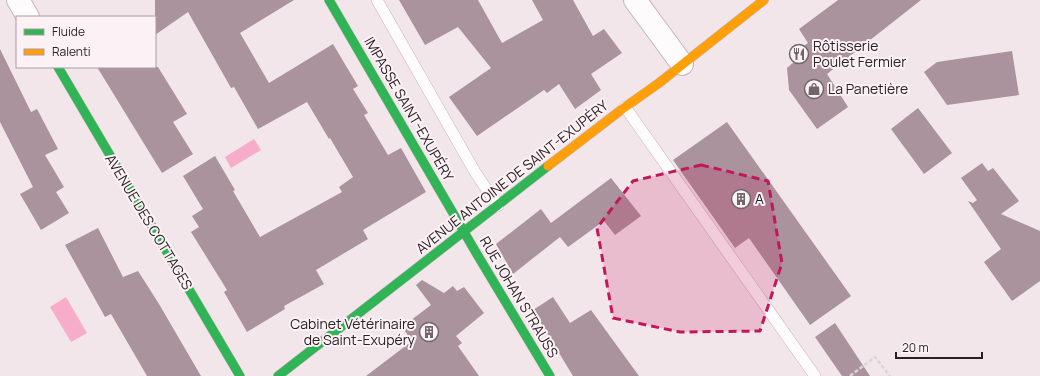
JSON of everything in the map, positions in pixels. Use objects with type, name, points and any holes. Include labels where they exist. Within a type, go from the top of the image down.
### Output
[{"type":"street","points":[[18,0],[27,16]]},
{"type":"street","name":"IMPASSE SAINT-EXUPÉRY","points":[[329,0],[464,232]]},
{"type":"street","points":[[635,0],[682,64]]},
{"type":"street","name":"AVENUE ANTOINE DE SAINT-EXUPÉRY","points":[[278,376],[625,107],[659,84],[682,64],[764,0]]},
{"type":"street","name":"AVENUE DES COTTAGES","points":[[59,68],[240,376]]},
{"type":"street","name":"RUE JOHAN STRAUSS","points":[[464,232],[550,376]]},
{"type":"lane","points":[[377,0],[475,172],[498,206]]},
{"type":"lane","points":[[625,107],[815,376]]},
{"type":"path","points":[[850,376],[875,357],[890,376]]},
{"type":"highlighted area","points":[[701,165],[768,181],[782,263],[760,331],[680,332],[613,318],[597,228],[633,181]]},
{"type":"shaded area","points":[[254,139],[261,150],[231,168],[225,157]]},
{"type":"shaded area","points":[[66,297],[87,333],[71,342],[50,307]]},
{"type":"building","points":[[155,0],[294,0],[240,33],[269,83],[333,44],[358,86],[353,89],[368,113],[364,115],[388,155],[401,148],[426,192],[363,230],[368,239],[316,270],[324,284],[284,306],[285,309],[247,332],[224,292],[227,290],[191,232],[199,227],[192,216],[203,209],[183,176],[215,156],[235,190],[233,191],[260,237],[342,192],[339,187],[353,177],[307,102],[258,129],[234,87],[231,88],[188,12],[156,34]]},
{"type":"building","points":[[399,0],[478,0],[502,43],[543,20],[532,0],[573,0],[593,36],[604,29],[622,53],[591,74],[601,90],[575,109],[559,84],[547,93],[544,90],[477,136],[449,97],[491,68],[458,27],[425,45]]},
{"type":"building","points":[[838,0],[921,0],[827,74],[848,107],[817,129],[789,90],[787,68],[795,61],[791,55],[808,43],[799,29]]},
{"type":"building","points":[[0,49],[31,112],[37,109],[58,149],[45,155],[64,187],[56,192],[69,213],[41,230],[20,194],[33,187],[0,122]]},
{"type":"building","points":[[1012,51],[1019,95],[947,105],[924,72],[937,62]]},
{"type":"building","points":[[158,67],[187,114],[173,122],[193,154],[162,173],[98,68]]},
{"type":"building","points":[[918,108],[952,153],[924,174],[891,129]]},
{"type":"building","name":"A","points":[[727,122],[851,296],[810,325],[749,238],[735,248],[673,160]]},
{"type":"building","points":[[982,163],[988,171],[993,168],[1019,201],[1001,214],[1040,231],[1040,281],[1012,301],[984,262],[1001,249],[968,201],[973,203],[977,200],[961,178]]},
{"type":"building","points":[[611,178],[641,216],[615,235],[604,221],[568,247],[560,237],[513,274],[496,244],[541,209],[551,223]]},
{"type":"building","points":[[98,228],[123,277],[138,271],[201,376],[147,376],[111,314],[105,317],[65,245]]},
{"type":"building","points":[[422,280],[444,293],[453,286],[457,291],[464,287],[484,313],[456,336],[462,343],[458,346],[479,376],[366,376],[412,341],[402,327],[431,305],[416,285]]},
{"type":"building","points":[[553,297],[570,323],[591,310],[639,376],[573,376],[533,310]]},
{"type":"building","points":[[835,323],[870,376],[842,376],[815,337]]},
{"type":"traffic: fast","points":[[329,0],[478,256],[550,376]]},
{"type":"traffic: fast","points":[[59,68],[240,376]]},
{"type":"traffic: fast","points":[[278,376],[548,166]]},
{"type":"traffic: slow","points":[[548,166],[659,83],[764,0]]},
{"type":"place","name":"Rôtisserie Poulet Fermier","points":[[799,54]]},
{"type":"place","name":"La Panetière","points":[[814,89]]},
{"type":"place","name":"A","points":[[741,199]]},
{"type":"place","name":"Cabinet Vétérinaire de Saint-Exupéry","points":[[429,332]]}]
